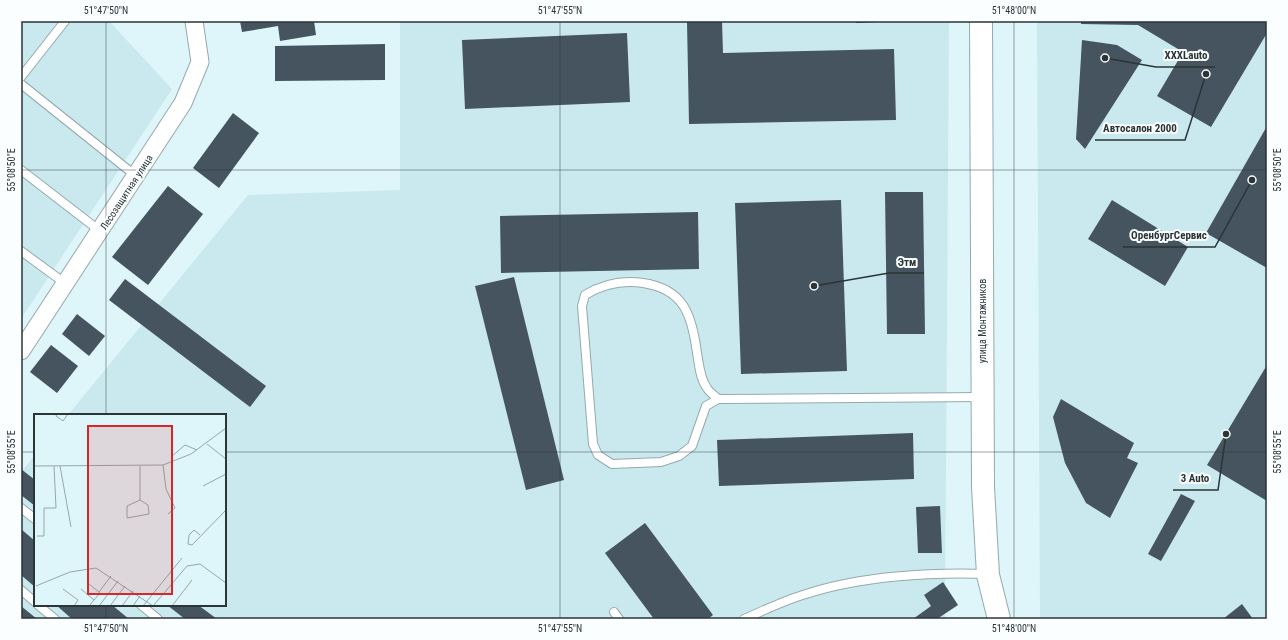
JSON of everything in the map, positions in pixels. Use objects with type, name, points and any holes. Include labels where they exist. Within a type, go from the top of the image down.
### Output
[{"type":"main road","name":"улица Монтажников","points":[[981,21],[983,487],[988,574],[999,619]]},
{"type":"street","name":"Лесозащитная улица","points":[[23,344],[66,284],[184,103],[200,62],[194,21]]},
{"type":"lane","points":[[21,76],[65,21]]},
{"type":"lane","points":[[21,84],[136,176]]},
{"type":"lane","points":[[21,170],[100,231]]},
{"type":"lane","points":[[21,251],[66,284]]},
{"type":"lane","points":[[718,399],[706,388],[699,367],[696,339],[689,316],[676,296],[660,286],[630,281],[600,286],[585,296],[582,306],[582,314],[593,444],[598,455],[612,464],[661,462],[679,456],[692,446],[706,406],[718,399],[983,397]]},
{"type":"lane","points":[[21,508],[34,518]]},
{"type":"lane","points":[[744,619],[807,593],[840,585],[891,578],[931,575],[988,574]]},
{"type":"lane","points":[[21,590],[34,601]]},
{"type":"lane","points":[[39,606],[55,619]]},
{"type":"lane","points":[[142,606],[158,619]]},
{"type":"lane","points":[[614,612],[619,619]]},
{"type":"shaded area","points":[[21,21],[109,21],[172,89],[21,319]]},
{"type":"shaded area","points":[[400,21],[949,21],[945,619],[21,619],[21,472],[34,456],[34,606],[226,606],[226,414],[69,414],[248,195],[400,190]]},
{"type":"shaded area","points":[[1037,21],[1267,21],[1267,619],[1040,619]]},
{"type":"building","points":[[240,21],[314,21],[316,35],[280,41],[278,26],[242,32]]},
{"type":"building","points":[[722,21],[723,53],[894,49],[896,120],[689,124],[687,22]]},
{"type":"building","points":[[856,21],[877,21],[877,22],[856,23]]},
{"type":"building","points":[[1081,21],[1267,21],[1267,33],[1211,127],[1157,96],[1183,52],[1138,25],[1081,24]]},
{"type":"building","points":[[627,33],[630,102],[465,109],[462,40]]},
{"type":"building","points":[[1082,40],[1117,45],[1142,60],[1085,149],[1076,139]]},
{"type":"building","points":[[385,44],[385,80],[275,81],[275,46]]},
{"type":"building","points":[[233,113],[259,133],[219,188],[193,168]]},
{"type":"building","points":[[1267,126],[1267,268],[1206,233]]},
{"type":"building","points":[[168,186],[203,214],[148,285],[112,257]]},
{"type":"building","points":[[885,192],[923,192],[925,334],[887,334]]},
{"type":"building","points":[[841,200],[847,371],[741,374],[735,203]]},
{"type":"building","points":[[1112,200],[1188,247],[1165,286],[1088,239]]},
{"type":"building","points":[[698,212],[699,269],[501,273],[500,216]]},
{"type":"building","points":[[514,277],[564,480],[526,490],[475,286]]},
{"type":"building","points":[[125,279],[266,386],[250,407],[109,300]]},
{"type":"building","points":[[77,314],[105,336],[89,356],[62,334]]},
{"type":"building","points":[[51,345],[78,366],[57,393],[30,372]]},
{"type":"building","points":[[1267,365],[1267,501],[1207,465]]},
{"type":"building","points":[[1061,399],[1134,443],[1127,458],[1138,463],[1110,518],[1086,503],[1065,463],[1053,417]]},
{"type":"building","points":[[913,433],[914,479],[719,486],[717,440]]},
{"type":"building","points":[[21,469],[34,479],[34,505],[21,495]]},
{"type":"building","points":[[1181,494],[1195,501],[1161,561],[1148,554]]},
{"type":"building","points":[[940,506],[942,553],[918,553],[916,507]]},
{"type":"building","points":[[645,523],[713,615],[708,619],[654,619],[605,553]]},
{"type":"building","points":[[21,529],[34,540],[34,586],[21,575]]},
{"type":"building","points":[[943,582],[958,605],[937,619],[913,619],[931,606],[924,595]]},
{"type":"building","points":[[1242,604],[1253,619],[1223,619]]},
{"type":"building","points":[[21,606],[37,619],[21,619]]},
{"type":"building","points":[[57,606],[113,606],[129,619],[72,619]]},
{"type":"building","points":[[168,606],[199,606],[217,619],[185,619]]},
{"type":"place","name":"XXXLauto","points":[[1105,58]]},
{"type":"place","name":"Автосалон 2000","points":[[1206,74]]},
{"type":"place","name":"ОренбургСервис","points":[[1252,180]]},
{"type":"place","name":"Этм","points":[[814,286]]},
{"type":"place","name":"3 Auto","points":[[1226,434]]}]
